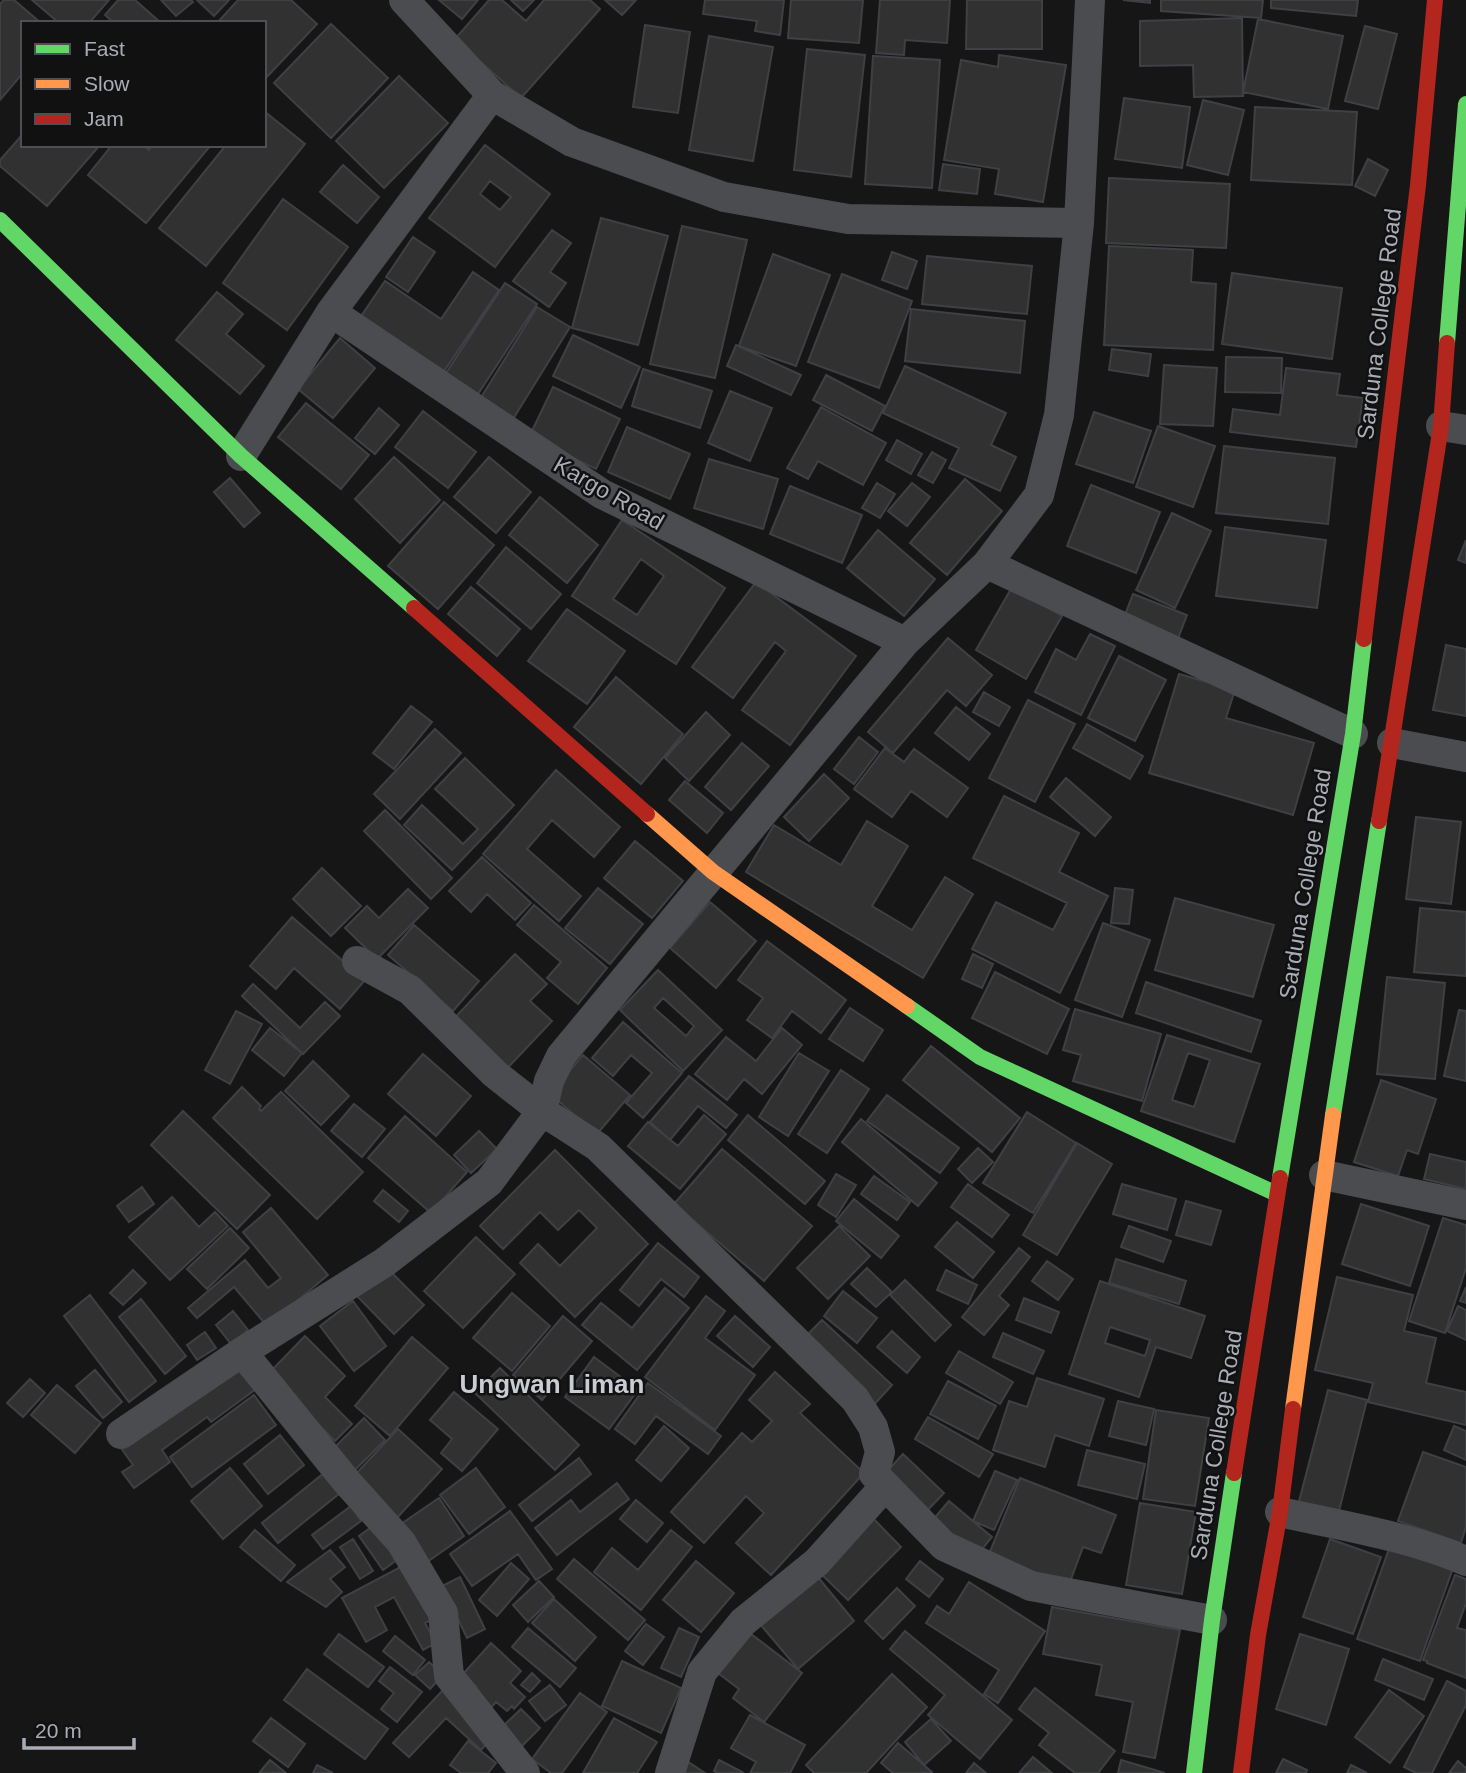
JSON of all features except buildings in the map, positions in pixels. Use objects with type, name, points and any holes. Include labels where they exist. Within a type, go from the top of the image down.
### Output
[{"type":"street","points":[[404,0],[492,95],[572,142],[724,197],[848,219],[1079,223]]},
{"type":"street","points":[[121,1434],[242,1352],[385,1262],[489,1182],[542,1111],[549,1081],[561,1056],[905,642],[986,565],[1039,495],[1059,415],[1079,223],[1090,0]]},
{"type":"street","name":"Sarduna College Road","points":[[1241,1773],[1258,1635],[1280,1512],[1324,1175],[1392,743],[1453,428],[1439,187],[1435,0]]},
{"type":"street","points":[[241,456],[331,312],[492,95]]},
{"type":"street","name":"Sarduna College Road","points":[[1194,1773],[1212,1620],[1277,1194],[1439,187],[1466,104]]},
{"type":"street","points":[[0,220],[241,456],[713,872],[980,1058],[1277,1194]]},
{"type":"street","name":"Kargo Road","points":[[331,312],[602,494],[905,642]]},
{"type":"street","points":[[986,565],[1353,734]]},
{"type":"street","points":[[1392,743],[1466,757]]},
{"type":"street","points":[[358,961],[410,990],[495,1074],[542,1111],[598,1147],[855,1399],[873,1427],[880,1452],[874,1474],[944,1546],[1031,1586],[1212,1620]]},
{"type":"street","points":[[1324,1175],[1466,1205]]},
{"type":"street","points":[[242,1352],[347,1482],[401,1542],[443,1613],[449,1676],[525,1773]]},
{"type":"street","points":[[670,1773],[702,1672],[743,1622],[817,1562],[886,1486]]},
{"type":"street","points":[[1280,1512],[1376,1533],[1466,1561]]},
{"type":"traffic: fast","points":[[1447,343],[1466,104]]},
{"type":"traffic: fast","points":[[0,220],[241,456],[414,608]]},
{"type":"traffic: fast","points":[[1280,1178],[1353,734],[1364,639]]},
{"type":"traffic: fast","points":[[1333,1115],[1379,821]]},
{"type":"traffic: fast","points":[[907,1006],[980,1057],[1277,1194]]},
{"type":"traffic: fast","points":[[1194,1773],[1212,1620],[1234,1473]]},
{"type":"traffic: slow","points":[[647,814],[713,872],[907,1006]]},
{"type":"traffic: slow","points":[[1293,1409],[1333,1115]]},
{"type":"traffic: jam","points":[[1364,639],[1418,185],[1435,0]]},
{"type":"traffic: jam","points":[[1379,821],[1441,426],[1447,343]]},
{"type":"traffic: jam","points":[[414,608],[647,814]]},
{"type":"traffic: jam","points":[[1234,1473],[1280,1178]]},
{"type":"traffic: jam","points":[[1241,1773],[1258,1635],[1280,1512],[1293,1409]]},
{"type":"district","name":"Ungwan Liman","points":[[552,1384]]}]
